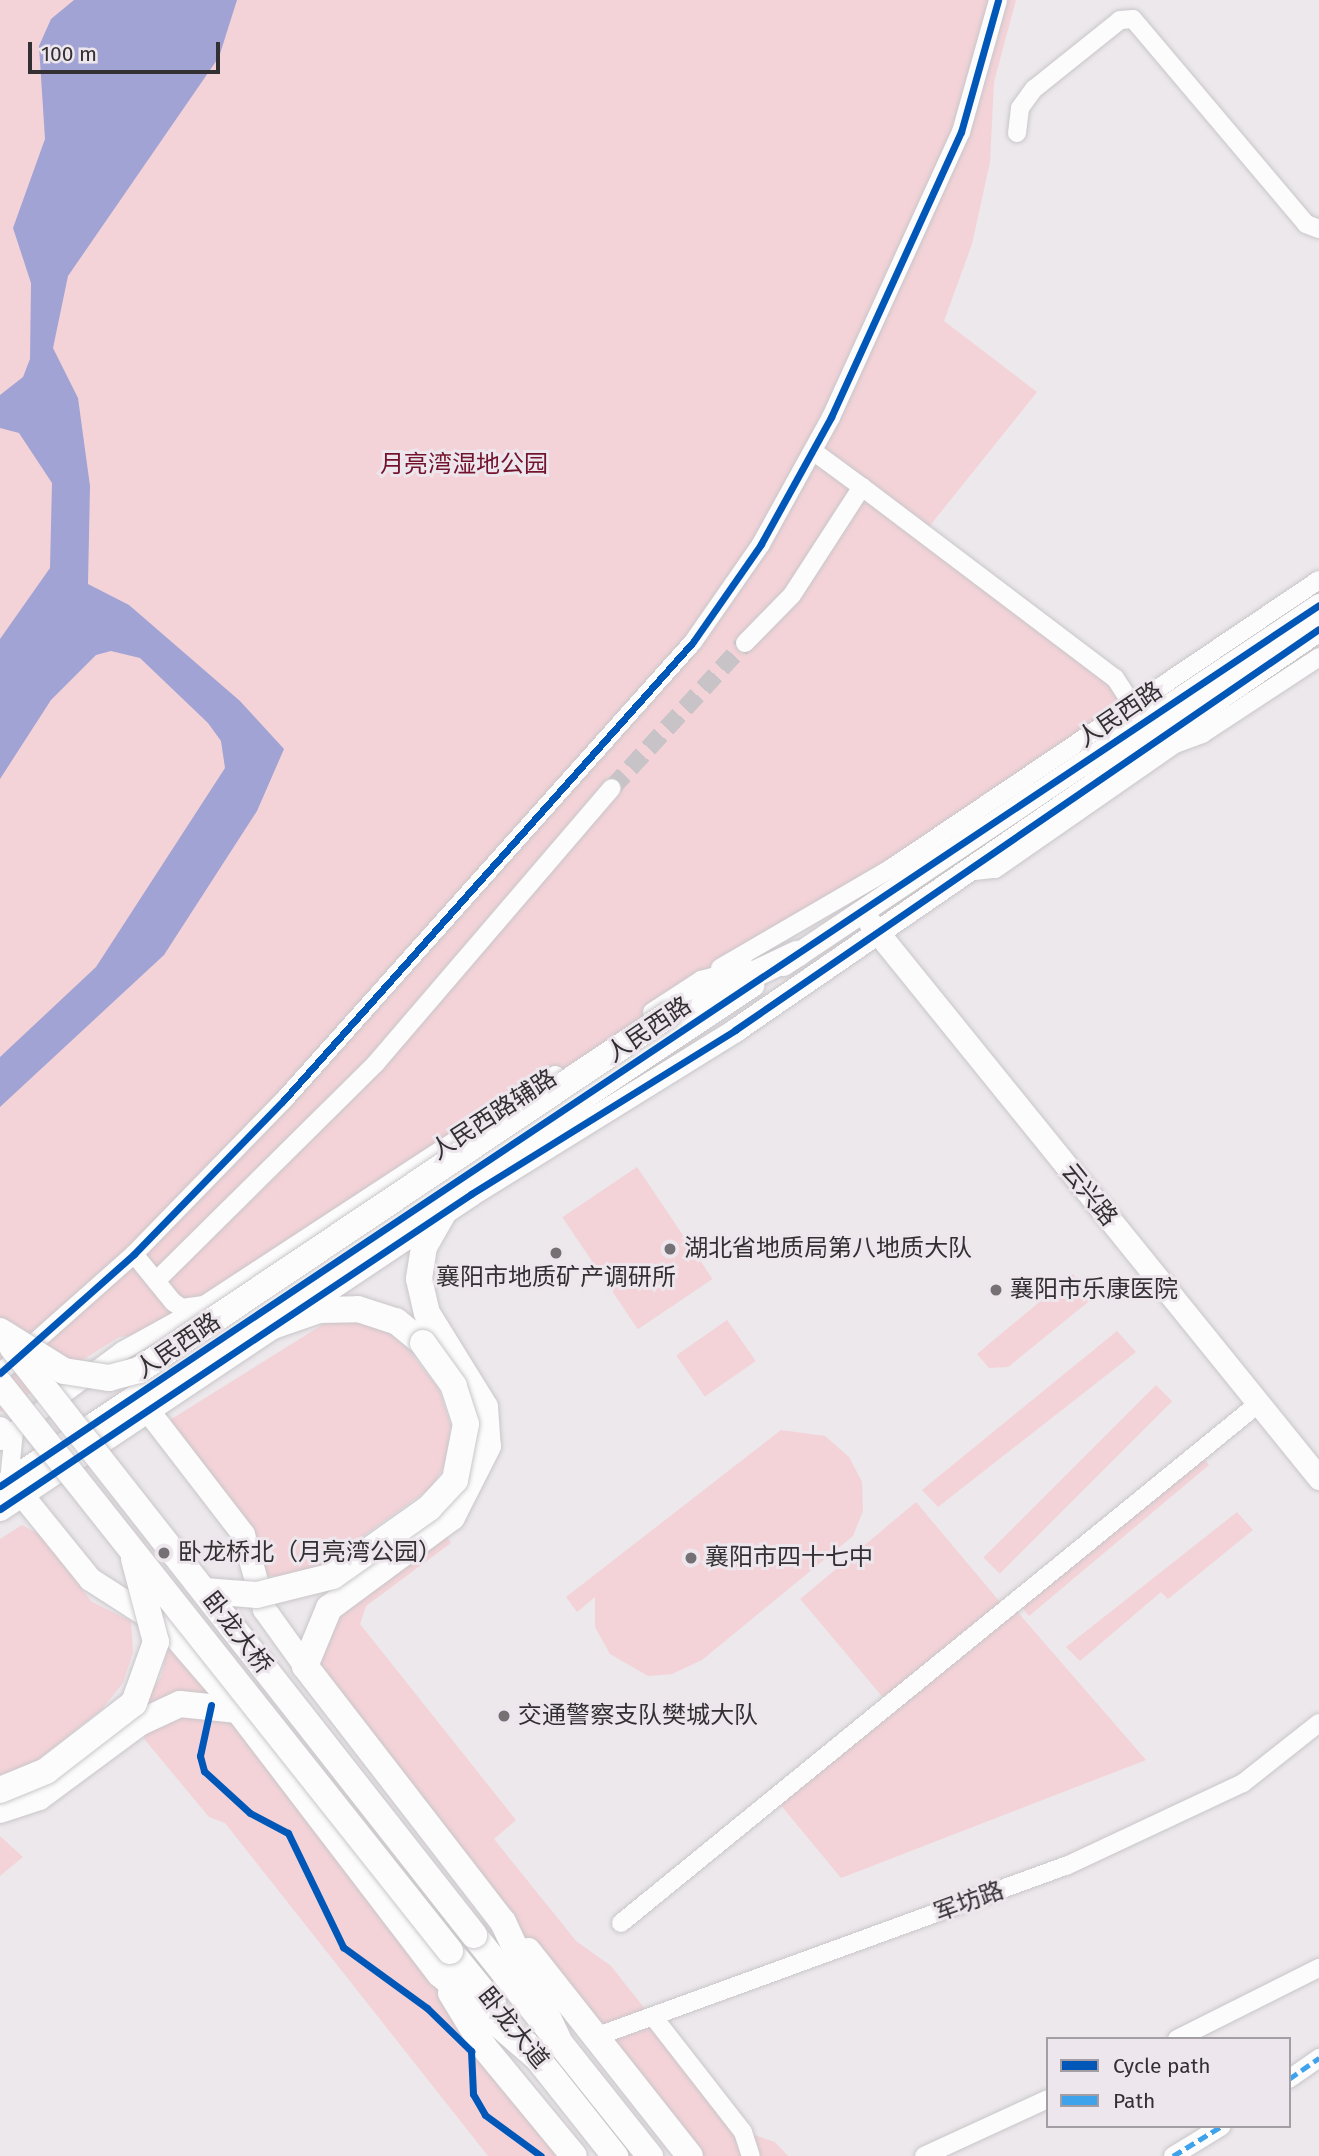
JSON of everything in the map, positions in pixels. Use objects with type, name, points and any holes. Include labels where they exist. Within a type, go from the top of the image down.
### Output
[{"type":"highway","points":[[0,1331],[64,1371],[109,1378],[139,1370],[668,1015],[797,954]]},
{"type":"highway","points":[[445,1210],[424,1247],[419,1279],[427,1313],[485,1407],[488,1446],[452,1517],[329,1608],[305,1666],[689,2156]]},
{"type":"highway","points":[[204,1591],[257,1595],[333,1576],[429,1508],[455,1480],[466,1423],[454,1386],[423,1342],[396,1321],[358,1309],[319,1310],[270,1327]]},
{"type":"highway","name":"卧龙大桥","points":[[0,1331],[474,1935]]},
{"type":"highway","name":"卧龙大桥","points":[[0,1384],[125,1534],[445,1963]]},
{"type":"highway","points":[[0,1790],[46,1770],[134,1703],[156,1642],[149,1598],[125,1534]]},
{"type":"highway","points":[[0,1811],[39,1797],[139,1723],[180,1704],[238,1710],[445,1963],[484,2048],[574,2156]]},
{"type":"highway","points":[[503,1922],[558,2039]]},
{"type":"highway","name":"卧龙大道","points":[[474,1935],[650,2156]]},
{"type":"highway","name":"卧龙大道","points":[[445,1963],[537,2057],[615,2156]]},
{"type":"highway","name":"卧龙大道","points":[[598,2089],[689,2156]]},
{"type":"highway","name":"卧龙大道","points":[[575,2106],[597,2156]]},
{"type":"main road","name":"人民西路","points":[[149,1401],[863,910],[1138,713],[1319,606]]},
{"type":"main road","name":"人民西路","points":[[0,1508],[10,1487],[270,1327],[445,1210],[876,935],[1319,629]]},
{"type":"main road","name":"云兴路","points":[[863,910],[876,935],[1319,1478]]},
{"type":"main road","points":[[149,1401],[243,1534],[264,1609],[305,1666]]},
{"type":"main road","points":[[10,1487],[90,1579],[168,1629],[238,1710]]},
{"type":"street","points":[[0,1373],[134,1254],[283,1101],[692,642],[761,544],[813,451],[961,132],[998,0]]},
{"type":"street","points":[[1017,133],[1020,108],[1034,89],[1120,20],[1133,19],[1306,224],[1319,229]]},
{"type":"street","points":[[813,451],[1115,678],[1138,713]]},
{"type":"street","points":[[746,643],[792,595],[862,487]]},
{"type":"street","points":[[701,980],[890,869],[1138,713],[1319,580]]},
{"type":"street","points":[[965,872],[995,869],[1175,744],[1202,734],[1319,657]]},
{"type":"street","points":[[156,1280],[376,1063],[612,788]]},
{"type":"street","name":"人民西路辅路","points":[[4,1434],[153,1334],[204,1305],[701,980],[797,954]]},
{"type":"street","points":[[134,1254],[173,1302],[183,1308],[204,1305]]},
{"type":"street","points":[[153,1334],[167,1322],[173,1302]]},
{"type":"street","points":[[72,1387],[149,1401]]},
{"type":"street","points":[[621,1923],[1259,1403]]},
{"type":"street","points":[[4,1434],[10,1487]]},
{"type":"street","name":"军坊路","points":[[597,2036],[655,2020],[1066,1866],[1243,1783],[1319,1723]]},
{"type":"street","points":[[1181,2037],[1319,1968]]},
{"type":"street","points":[[655,2020],[743,2132],[751,2156]]},
{"type":"street","points":[[1291,2077],[1319,2058]]},
{"type":"street","points":[[924,2156],[1046,2100]]},
{"type":"street","points":[[1173,2156],[1219,2128]]},
{"type":"green space","name":"月亮湾湿地公园","points":[[0,0],[1016,0],[994,82],[990,162],[972,244],[944,321],[1037,392],[924,533],[1115,678],[1132,704],[204,1305],[153,1334],[119,1337],[0,1412]]},
{"type":"green space","points":[[637,1167],[712,1279],[638,1329],[562,1217]]},
{"type":"green space","points":[[1073,1274],[1093,1298],[1008,1367],[989,1368],[977,1354]]},
{"type":"green space","points":[[333,1318],[379,1323],[406,1347],[439,1389],[451,1426],[447,1461],[432,1487],[324,1564],[294,1580],[267,1575],[250,1530],[165,1423]]},
{"type":"green space","points":[[727,1320],[756,1361],[705,1397],[676,1356]]},
{"type":"green space","points":[[1117,1331],[1136,1352],[938,1507],[922,1490]]},
{"type":"green space","points":[[1156,1385],[1172,1401],[1000,1574],[983,1558]]},
{"type":"green space","points":[[781,1430],[825,1436],[849,1457],[862,1482],[863,1511],[853,1536],[702,1660],[672,1674],[648,1676],[610,1654],[595,1627],[595,1597],[577,1612],[566,1597]]},
{"type":"green space","points":[[1198,1452],[1209,1465],[1029,1616],[1018,1603]]},
{"type":"green space","points":[[916,1502],[1006,1609],[890,1706],[800,1599]]},
{"type":"green space","points":[[1237,1512],[1253,1530],[1168,1599],[1161,1592],[1080,1661],[1066,1647]]},
{"type":"green space","points":[[22,1525],[40,1535],[92,1602],[131,1621],[133,1652],[123,1683],[102,1709],[30,1766],[0,1776],[0,1539]]},
{"type":"green space","points":[[440,1526],[451,1543],[366,1606],[360,1624],[516,1820],[494,1839],[576,1941],[611,1966],[742,2131],[775,2142],[788,2156],[690,2156],[305,1666],[314,1636]]},
{"type":"green space","points":[[1015,1609],[1146,1760],[841,1878],[779,1803]]},
{"type":"green space","points":[[168,1647],[187,1658],[213,1694],[133,1717],[161,1677]]},
{"type":"green space","points":[[180,1704],[238,1710],[574,2156],[488,2156],[225,1823],[209,1817],[145,1740],[139,1723]]},
{"type":"green space","points":[[0,1836],[23,1857],[0,1876]]},
{"type":"water","points":[[74,0],[237,0],[219,57],[68,276],[53,348],[78,398],[90,486],[88,584],[129,605],[240,701],[284,749],[257,811],[164,955],[0,1107],[0,1057],[96,967],[225,768],[221,741],[208,723],[140,658],[111,651],[96,655],[51,700],[0,779],[0,639],[50,568],[52,483],[19,433],[0,428],[0,395],[23,377],[30,359],[31,283],[13,228],[45,139],[39,46],[51,19]]},
{"type":"tunnel","points":[[612,788],[745,643]]},
{"type":"marked path","points":[[1291,2078],[1319,2058]]},
{"type":"marked path","points":[[1173,2156],[1219,2128]]},
{"type":"cycle path","points":[[0,1373],[134,1254],[283,1101],[693,642],[761,544],[831,417],[961,132],[998,0]]},
{"type":"cycle path","points":[[0,1486],[1319,605]]},
{"type":"cycle path","points":[[0,1509],[471,1194],[735,1030],[1319,629]]},
{"type":"cycle path","points":[[211,1705],[200,1756],[204,1771],[250,1813],[288,1833],[343,1947],[427,2008],[471,2051],[473,2094],[485,2115],[541,2156]]},
{"type":"place","name":"湖北省地质局第八地质大队","points":[[670,1249]]},
{"type":"place","name":"襄阳市地质矿产调研所","points":[[556,1253]]},
{"type":"place","name":"襄阳市乐康医院","points":[[996,1290]]},
{"type":"place","name":"卧龙桥北（月亮湾公园）","points":[[164,1553]]},
{"type":"place","name":"襄阳市四十七中","points":[[691,1558]]},
{"type":"place","name":"交通警察支队樊城大队","points":[[504,1716]]}]
